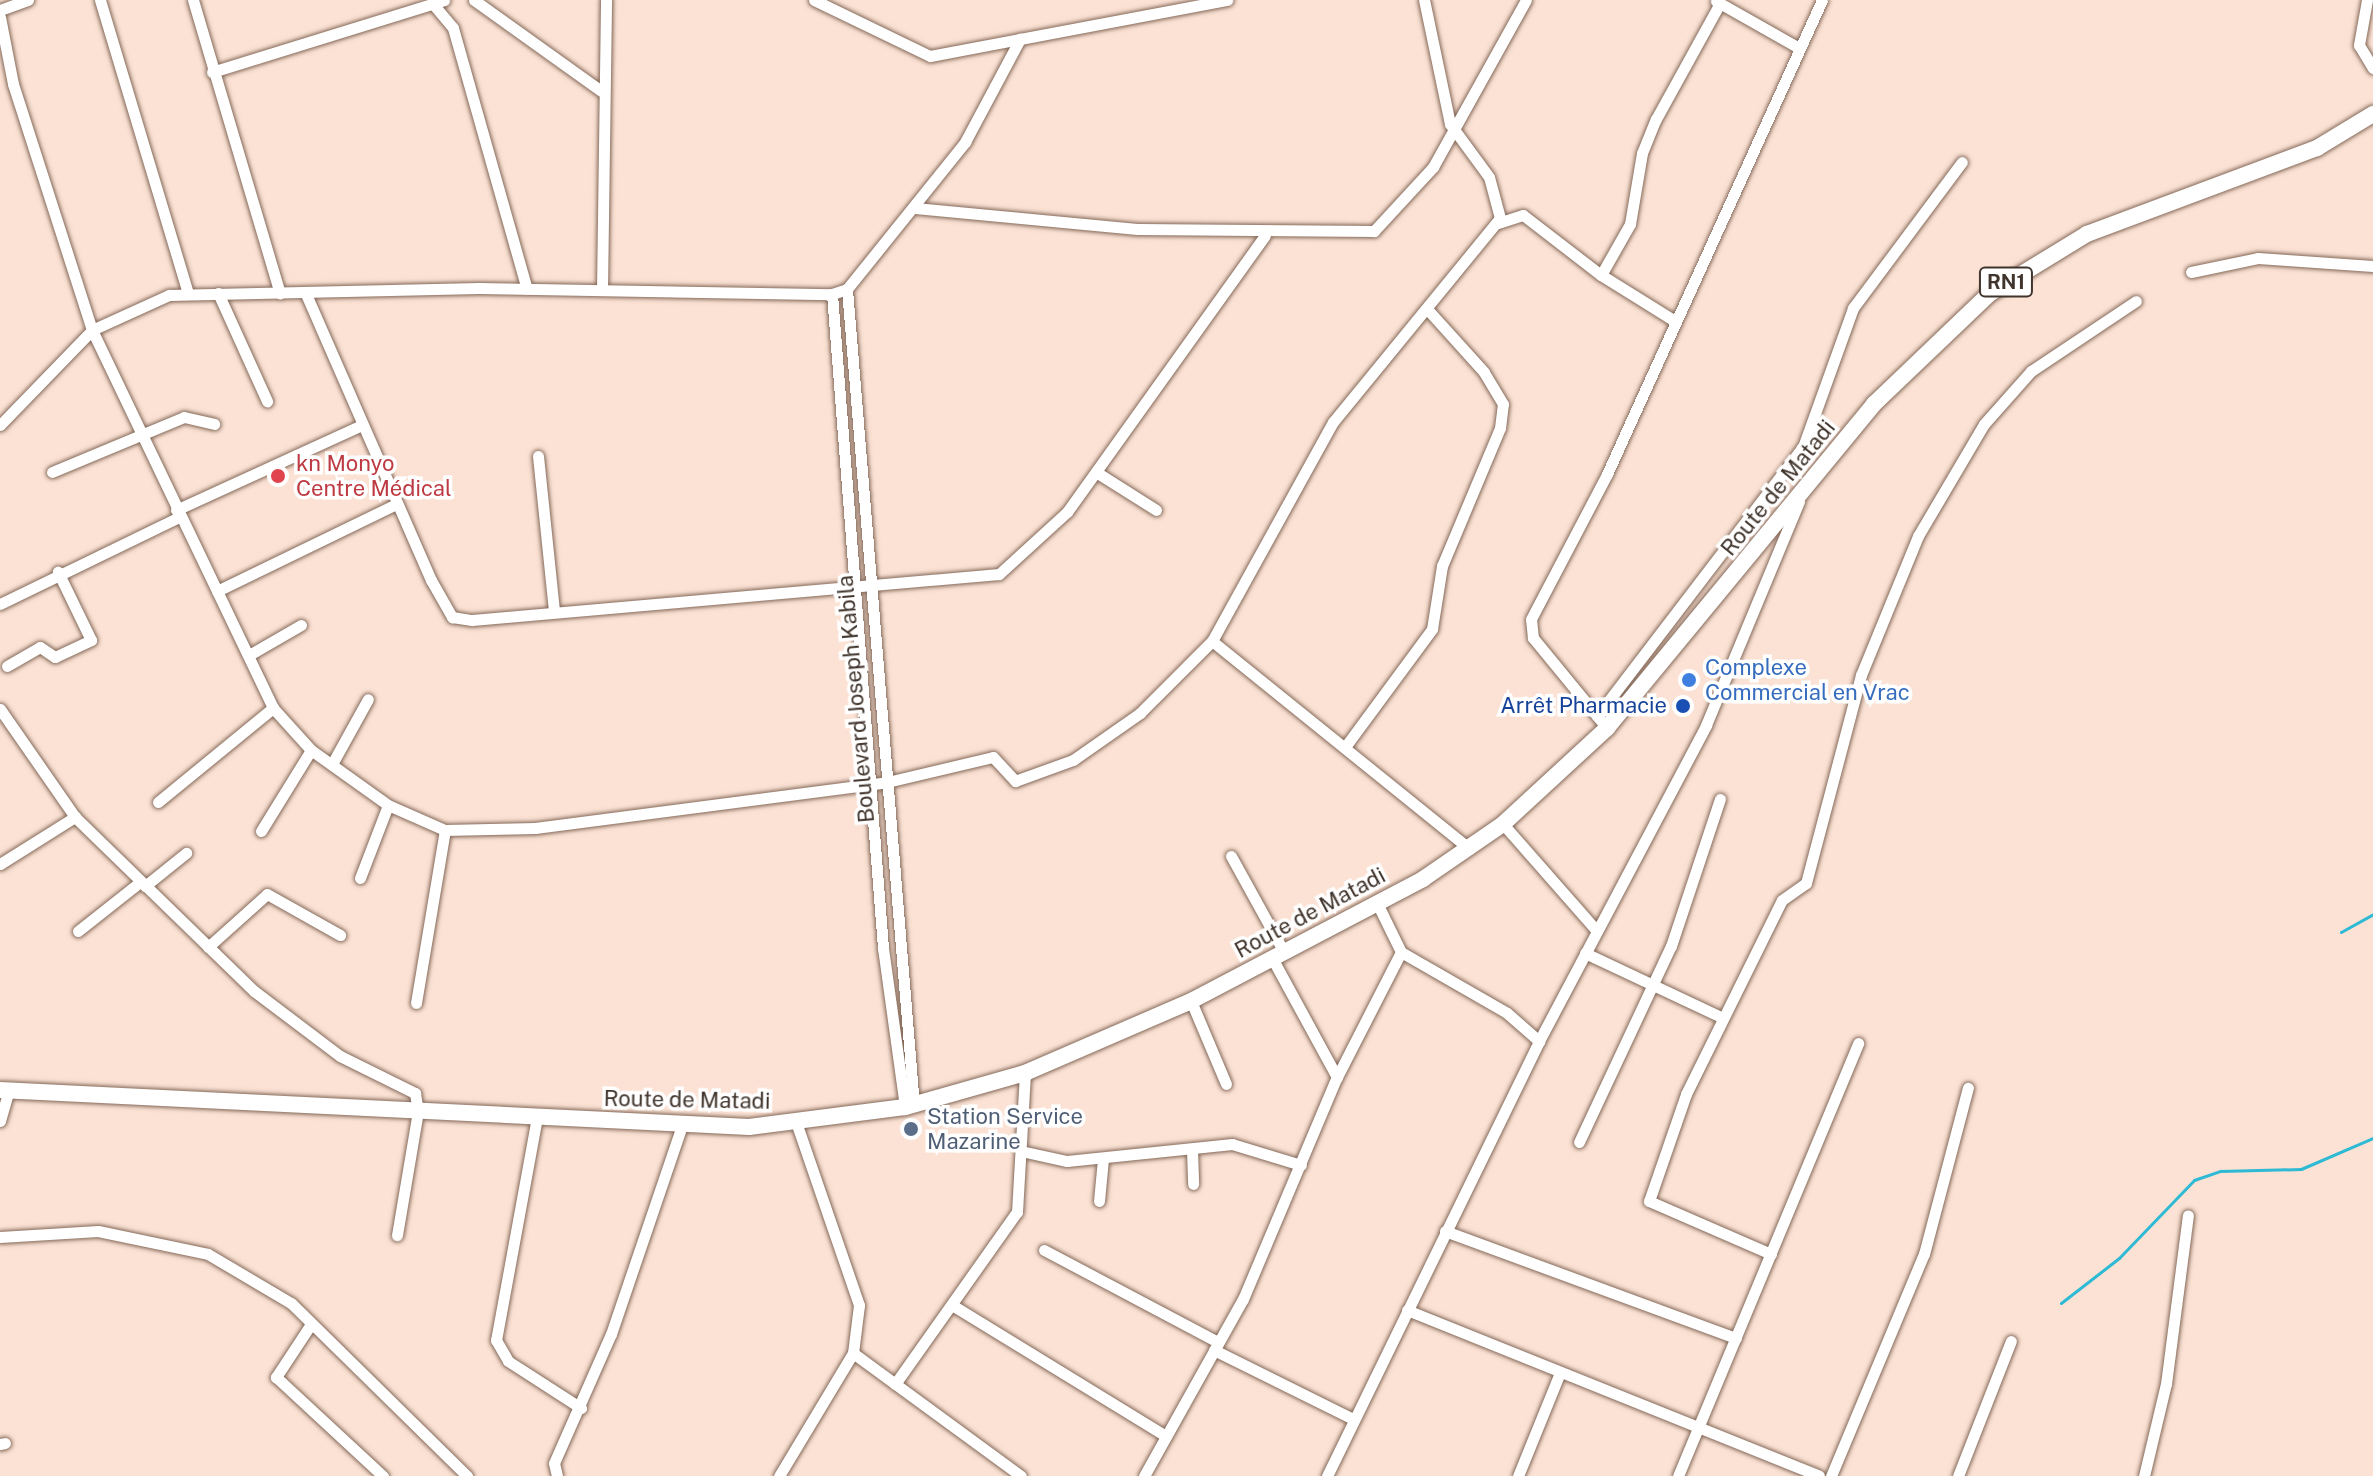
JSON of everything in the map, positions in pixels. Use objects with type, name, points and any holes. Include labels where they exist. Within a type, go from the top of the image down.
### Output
[{"type":"highway","name":"Route de Matadi","points":[[4,1090],[682,1126],[796,1122],[909,1106],[1025,1073],[1191,1001],[1377,903],[1470,849],[1503,824],[1602,722],[1803,493],[1911,363],[2020,273],[2087,234],[2317,148],[2373,114]]},
{"type":"street","points":[[0,10],[28,0]]},
{"type":"street","points":[[100,0],[188,293]]},
{"type":"street","points":[[193,0],[280,293]]},
{"type":"street","points":[[474,0],[601,91]]},
{"type":"street","points":[[602,290],[601,91],[606,0]]},
{"type":"street","points":[[814,0],[930,56],[1227,0]]},
{"type":"street","points":[[1424,0],[1456,130],[1489,177],[1498,223]]},
{"type":"street","points":[[915,208],[1265,235],[1374,231],[1402,209],[1456,130],[1526,0]]},
{"type":"street","points":[[1822,0],[1675,321],[1531,619],[1533,638],[1602,722],[1803,447],[1853,308],[1962,162]]},
{"type":"street","points":[[2367,0],[2359,45],[2373,68]]},
{"type":"street","points":[[212,72],[438,2],[453,28],[527,289]]},
{"type":"street","points":[[1601,275],[1630,224],[1642,153],[1656,119],[1717,2],[1799,48]]},
{"type":"street","points":[[0,17],[13,84],[92,330],[273,708],[311,750],[388,805],[445,830],[535,828],[877,783],[993,757],[1015,781],[1073,760],[1140,713],[1212,641],[1333,422],[1498,223],[1523,215],[1601,275],[1675,321]]},
{"type":"street","points":[[0,425],[92,330],[153,299],[188,293],[527,289],[832,294],[847,289],[965,142],[1020,39]]},
{"type":"street","points":[[0,91],[13,84]]},
{"type":"street","points":[[306,294],[396,504],[452,617],[554,612],[854,584],[867,590],[999,574],[1067,512],[1265,235]]},
{"type":"street","points":[[2191,272],[2258,258],[2373,266]]},
{"type":"street","name":"Boulevard Joseph Kabila","points":[[847,289],[877,783]]},
{"type":"street","points":[[218,293],[267,401]]},
{"type":"street","name":"Boulevard Joseph Kabila","points":[[832,294],[854,584],[909,1106]]},
{"type":"street","points":[[1771,1254],[1648,1198],[1721,1017],[1784,896],[1806,883],[1861,675],[1918,536],[1984,424],[2031,371],[2136,301]]},
{"type":"street","points":[[1345,747],[1432,629],[1442,566],[1502,420],[1503,404],[1484,372],[1428,310]]},
{"type":"street","points":[[52,472],[184,417],[214,424]]},
{"type":"street","points":[[0,604],[58,572],[362,425]]},
{"type":"street","points":[[538,456],[554,612]]},
{"type":"street","points":[[1096,472],[1156,510]]},
{"type":"street","points":[[1327,1476],[1539,1041],[1706,725],[1803,493]]},
{"type":"street","points":[[217,591],[396,504]]},
{"type":"street","points":[[7,666],[40,647],[55,657],[91,640],[58,572]]},
{"type":"street","points":[[249,655],[301,625]]},
{"type":"street","points":[[1212,641],[1470,849]]},
{"type":"street","points":[[332,764],[368,699]]},
{"type":"street","points":[[158,802],[273,708]]},
{"type":"street","points":[[0,709],[75,817],[208,947],[330,1049],[415,1093],[418,1111],[397,1235]]},
{"type":"street","points":[[261,831],[311,750]]},
{"type":"street","points":[[1579,1142],[1682,918],[1720,799]]},
{"type":"street","points":[[360,878],[388,805]]},
{"type":"street","points":[[0,864],[75,817]]},
{"type":"street","points":[[1503,824],[1597,931]]},
{"type":"street","points":[[416,1003],[445,830]]},
{"type":"street","points":[[78,931],[186,853]]},
{"type":"street","points":[[1231,856],[1337,1077]]},
{"type":"street","points":[[208,947],[267,894],[340,935]]},
{"type":"street","points":[[1377,903],[1401,952],[1507,1013],[1539,1041]]},
{"type":"street","points":[[1144,1476],[1216,1346],[1301,1165],[1337,1077],[1401,952]]},
{"type":"street","points":[[1585,953],[1721,1017]]},
{"type":"street","points":[[1191,1001],[1226,1084]]},
{"type":"street","points":[[1678,1476],[1858,1043]]},
{"type":"street","points":[[895,1384],[1014,1219],[1025,1073]]},
{"type":"street","points":[[1831,1476],[1924,1254],[1968,1088]]},
{"type":"street","points":[[0,1121],[4,1090]]},
{"type":"street","points":[[537,1117],[496,1340],[508,1361],[581,1408]]},
{"type":"street","points":[[779,1476],[853,1353],[859,1305],[796,1122]]},
{"type":"street","points":[[557,1476],[554,1463],[581,1408],[682,1126]]},
{"type":"street","points":[[1021,1151],[1067,1161],[1232,1144],[1301,1165]]},
{"type":"street","points":[[1192,1150],[1193,1184]]},
{"type":"street","points":[[1099,1201],[1103,1159]]},
{"type":"street","points":[[2144,1476],[2166,1384],[2188,1215]]},
{"type":"street","points":[[0,1237],[98,1231],[162,1240],[242,1271],[311,1324],[467,1476]]},
{"type":"street","points":[[1445,1231],[1736,1338]]},
{"type":"street","points":[[1044,1250],[1353,1419]]},
{"type":"street","points":[[952,1305],[1166,1436]]},
{"type":"street","points":[[1407,1310],[1697,1432],[1819,1476]]},
{"type":"street","points":[[311,1324],[276,1377],[383,1476]]},
{"type":"street","points":[[1958,1476],[2011,1341]]},
{"type":"street","points":[[853,1353],[1021,1476]]},
{"type":"street","points":[[1518,1476],[1559,1375]]},
{"type":"waterway","points":[[2341,932],[2373,914]]},
{"type":"waterway","points":[[2061,1303],[2119,1258],[2194,1180],[2220,1171],[2301,1169],[2373,1138]]},
{"type":"place","name":"kn Monyo Centre Médical","points":[[278,476]]},
{"type":"place","name":"Complexe Commercial en Vrac","points":[[1689,680]]},
{"type":"place","name":"Arrêt Pharmacie","points":[[1683,706]]},
{"type":"place","name":"Station Service Mazarine","points":[[911,1129]]}]
